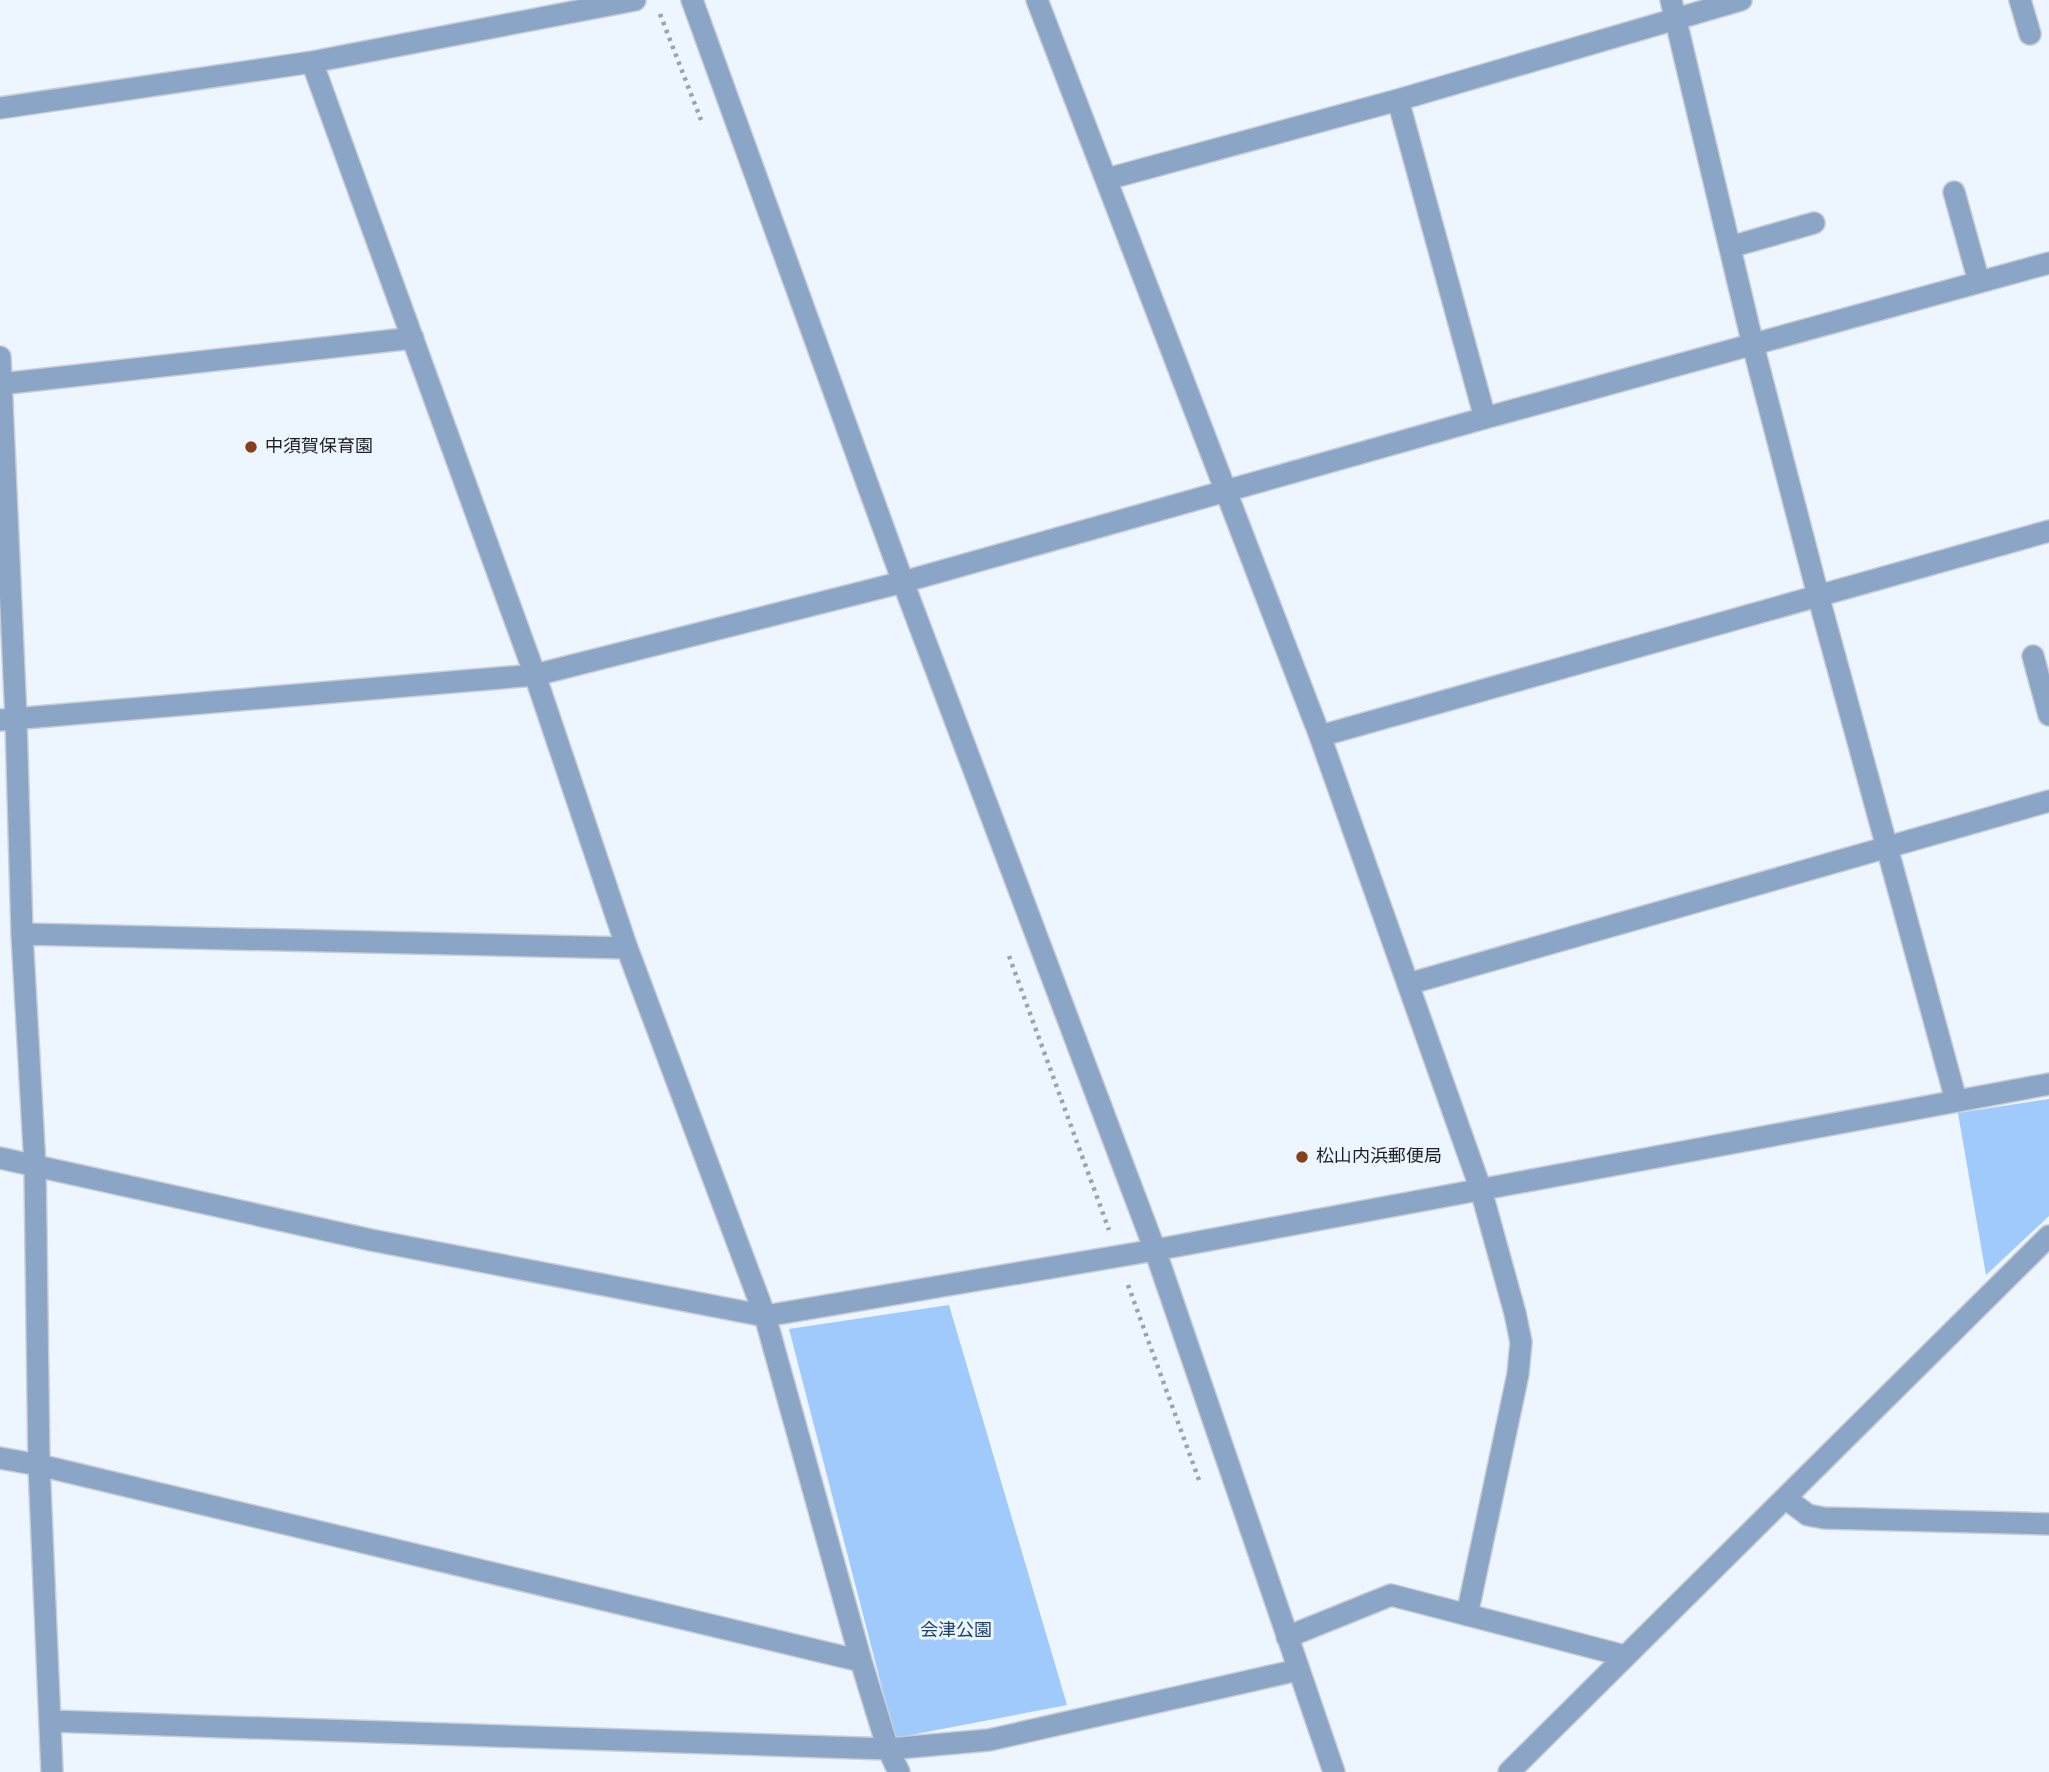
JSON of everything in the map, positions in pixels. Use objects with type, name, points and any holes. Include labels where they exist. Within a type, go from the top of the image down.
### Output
[{"type":"street","points":[[0,108],[312,62],[635,0]]},
{"type":"street","points":[[692,0],[903,582],[1155,1250],[1334,1772]]},
{"type":"street","points":[[1037,0],[1321,736],[1481,1190],[1515,1312],[1521,1342],[1518,1374],[1467,1615]]},
{"type":"street","points":[[1107,179],[1398,100],[1674,9],[1741,0]]},
{"type":"street","points":[[2020,0],[2030,34]]},
{"type":"street","points":[[1674,9],[1753,345],[1818,595],[1956,1100]]},
{"type":"street","points":[[312,62],[535,675],[627,948],[765,1316],[861,1661],[888,1749],[899,1772]]},
{"type":"street","points":[[1398,100],[1485,418]]},
{"type":"street","points":[[1954,192],[1979,282]]},
{"type":"street","points":[[1730,247],[1814,223]]},
{"type":"street","points":[[8,720],[535,675],[903,582],[2049,262]]},
{"type":"street","points":[[0,384],[413,338]]},
{"type":"street","points":[[0,357],[8,720],[35,1166],[39,1465],[52,1772]]},
{"type":"street","points":[[1321,736],[2049,531]]},
{"type":"street","points":[[2033,656],[2049,715]]},
{"type":"street","points":[[1408,984],[2049,801]]},
{"type":"street","points":[[22,934],[627,948]]},
{"type":"street","points":[[0,1158],[371,1240],[765,1316],[1155,1250],[2049,1084]]},
{"type":"street","points":[[1509,1772],[2049,1236]]},
{"type":"street","points":[[0,1458],[39,1465],[861,1661]]},
{"type":"street","points":[[1785,1498],[1808,1515],[1824,1518],[2049,1524]]},
{"type":"street","points":[[1286,1637],[1391,1595],[1625,1656]]},
{"type":"street","points":[[50,1721],[888,1749],[989,1740],[1298,1670]]},
{"type":"green space","points":[[2049,1099],[2049,1216],[1986,1275],[1958,1113]]},
{"type":"green space","name":"会津公園","points":[[949,1305],[1067,1705],[895,1738],[789,1329]]},
{"type":"place","name":"中須賀保育園","points":[[251,447]]},
{"type":"place","name":"松山内浜郵便局","points":[[1302,1157]]}]
